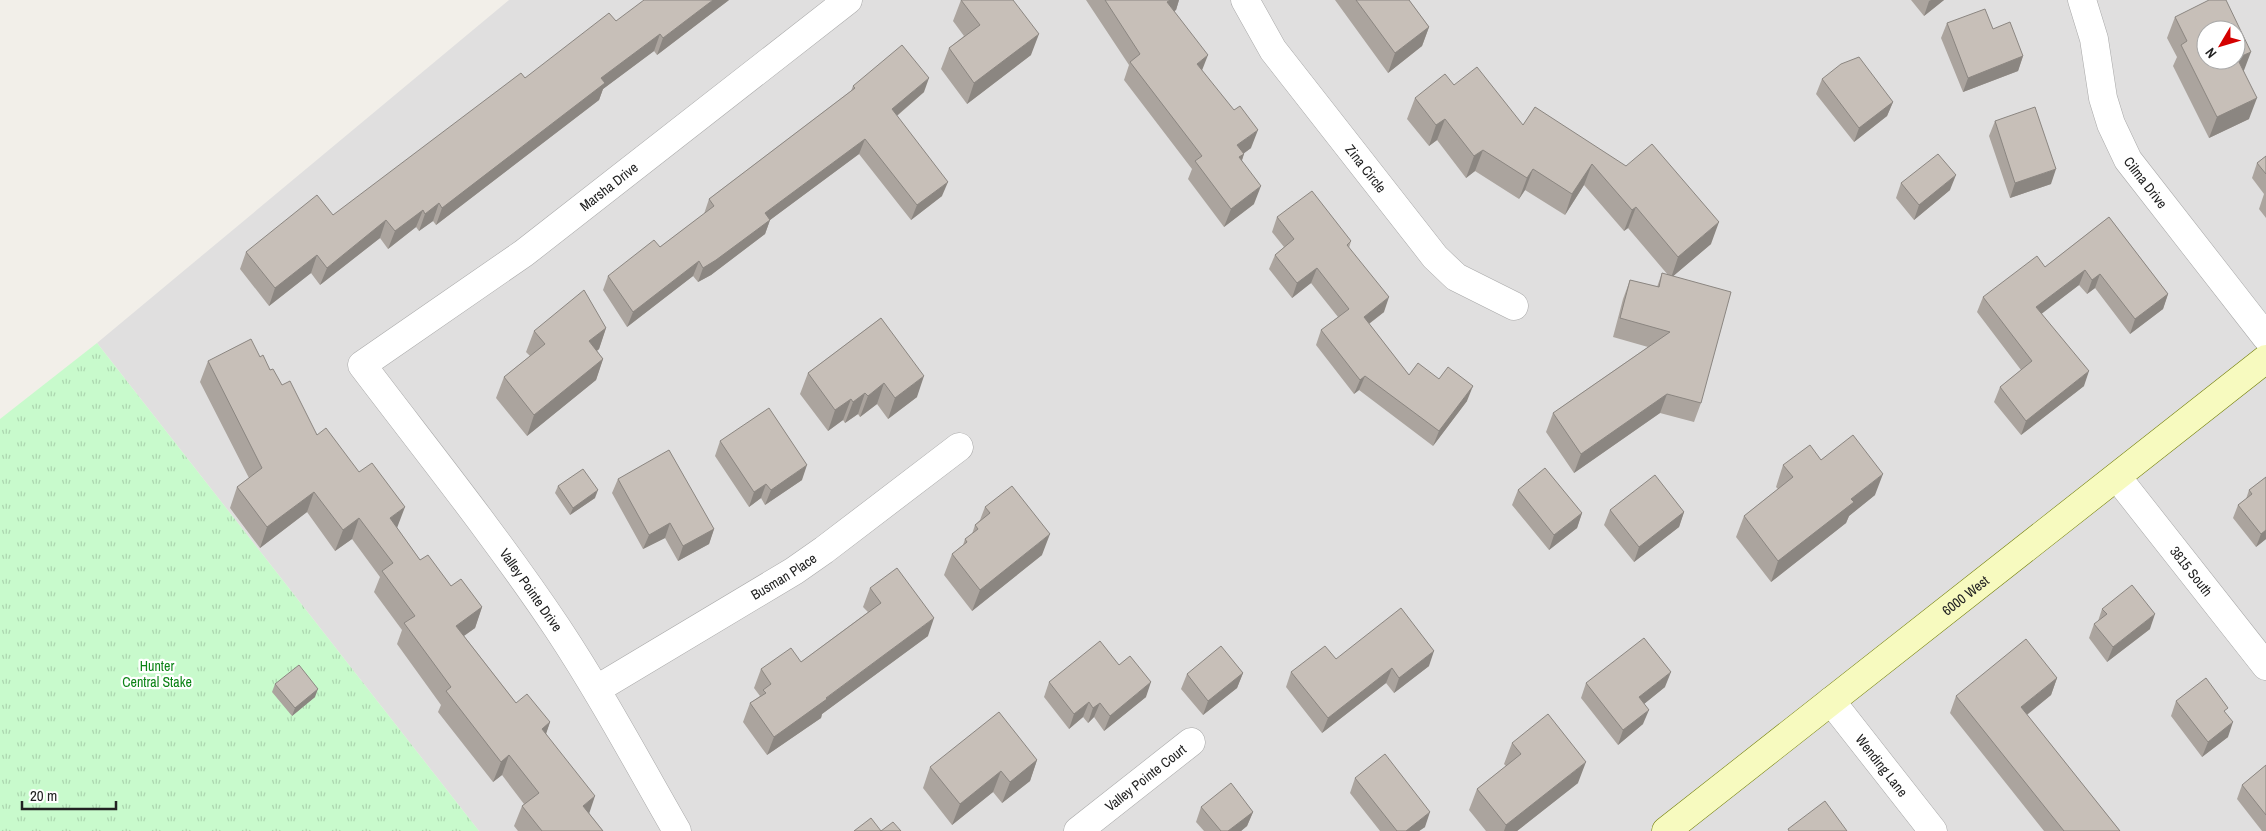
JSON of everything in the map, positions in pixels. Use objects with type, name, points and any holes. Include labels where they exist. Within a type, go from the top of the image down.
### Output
[{"type":"street","name":"Marsha Drive","points":[[362,365],[524,253],[848,0]]},
{"type":"street","name":"Zina Circle","points":[[1245,0],[1273,50],[1435,257],[1456,278],[1514,306]]},
{"type":"street","name":"Cilma Drive","points":[[2082,0],[2094,39],[2103,98],[2111,124],[2128,160],[2266,337]]},
{"type":"street","name":"6000 West","points":[[1666,831],[2266,359]]},
{"type":"street","name":"Valley Pointe Drive","points":[[362,365],[497,542],[597,689],[677,831]]},
{"type":"street","name":"Busman Place","points":[[597,689],[794,571],[959,447]]},
{"type":"street","name":"3815 South","points":[[2117,477],[2266,666]]},
{"type":"street","name":"Wending Lane","points":[[1832,701],[1933,831]]},
{"type":"street","name":"Valley Pointe Court","points":[[1078,831],[1191,742]]},
{"type":"shaded area","points":[[509,0],[2266,0],[2266,831],[479,831],[97,343]]},
{"type":"green space","name":"Hunter Central Stake","points":[[97,343],[479,831],[0,831],[0,419]]},
{"type":"building","points":[[644,0],[713,0],[663,38],[660,34],[601,78],[605,83],[442,208],[439,203],[425,214],[423,210],[395,231],[386,220],[327,268],[317,255],[275,288],[246,252],[317,195],[333,215],[521,73],[525,78],[609,13],[616,21]]},
{"type":"building","points":[[961,0],[1013,0],[1039,34],[974,83],[949,48],[980,25]]},
{"type":"building","points":[[1105,0],[1170,0],[1167,2],[1208,55],[1197,64],[1234,110],[1240,106],[1258,130],[1237,145],[1244,154],[1239,157],[1261,186],[1231,209],[1195,161],[1202,156],[1130,62],[1140,54]]},
{"type":"building","points":[[1356,0],[1409,0],[1429,27],[1395,53]]},
{"type":"building","points":[[2209,0],[2226,0],[2236,20],[2196,20],[2196,70],[2243,70],[2257,98],[2217,117],[2181,45],[2187,41],[2175,17]]},
{"type":"building","points":[[1985,9],[1993,29],[2010,22],[2023,56],[1968,78],[1947,23]]},
{"type":"building","points":[[2246,42],[2251,52],[2246,54]]},
{"type":"building","points":[[902,45],[929,78],[892,109],[948,182],[917,205],[865,139],[765,213],[770,220],[703,268],[699,261],[633,312],[608,276],[654,240],[660,247],[714,206],[709,199],[855,88],[853,86]]},
{"type":"building","points":[[1859,57],[1893,102],[1859,128],[1822,79],[1841,64]]},
{"type":"building","points":[[1477,67],[1523,125],[1535,107],[1626,166],[1652,144],[1719,222],[1678,257],[1636,207],[1632,210],[1592,164],[1572,194],[1533,169],[1527,178],[1483,150],[1474,156],[1445,119],[1436,125],[1415,98],[1445,74],[1454,85]]},
{"type":"building","points":[[2035,107],[2056,169],[2015,183],[1995,121]]},
{"type":"building","points":[[1938,154],[1956,175],[1919,205],[1901,183]]},
{"type":"building","points":[[2266,156],[2266,174],[2257,163]]},
{"type":"building","points":[[1312,191],[1351,241],[1347,245],[1389,297],[1364,317],[1409,375],[1418,363],[1439,379],[1448,367],[1473,386],[1439,431],[1365,376],[1360,380],[1321,330],[1349,309],[1317,268],[1297,283],[1275,255],[1294,239],[1277,217]]},
{"type":"building","points":[[2109,217],[2168,294],[2135,319],[2100,274],[2092,280],[2085,270],[2036,307],[2089,371],[2026,421],[2000,387],[2032,361],[1983,297],[2037,256],[2045,267]]},
{"type":"building","points":[[1662,273],[1731,292],[1701,403],[1667,394],[1581,454],[1553,413],[1670,332],[1620,318],[1630,280],[1659,287]]},
{"type":"building","points":[[584,290],[606,328],[589,341],[603,359],[534,415],[504,377],[545,344],[534,331]]},
{"type":"building","points":[[881,318],[924,376],[895,398],[884,383],[868,396],[865,393],[853,402],[851,399],[835,410],[808,373]]},
{"type":"building","points":[[251,339],[260,357],[263,355],[270,370],[273,369],[282,385],[290,381],[317,435],[326,428],[359,472],[372,463],[405,507],[390,518],[420,560],[428,555],[451,586],[461,579],[482,607],[456,626],[516,703],[527,694],[550,722],[542,729],[595,796],[583,806],[603,831],[542,831],[522,806],[539,793],[509,755],[501,762],[446,691],[451,687],[404,623],[415,616],[382,571],[393,563],[359,518],[343,530],[314,492],[267,527],[237,487],[262,468],[208,361]]},
{"type":"building","points":[[769,408],[807,465],[771,490],[766,484],[754,492],[720,441]]},
{"type":"building","points":[[1853,435],[1883,474],[1851,499],[1854,502],[1778,561],[1744,516],[1793,477],[1783,465],[1810,445],[1821,460]]},
{"type":"building","points":[[669,450],[714,529],[683,546],[670,523],[649,535],[618,479]]},
{"type":"building","points":[[1545,468],[1582,513],[1554,535],[1518,490]]},
{"type":"building","points":[[583,469],[598,490],[573,508],[558,486]]},
{"type":"building","points":[[1655,475],[1684,512],[1639,547],[1610,510]]},
{"type":"building","points":[[2266,477],[2266,530],[2261,534],[2238,505],[2252,494],[2249,490]]},
{"type":"building","points":[[1012,486],[1050,534],[980,590],[952,554],[967,542],[965,539],[978,529],[975,525],[990,513],[985,507]]},
{"type":"building","points":[[897,568],[934,618],[774,737],[750,703],[766,693],[763,690],[771,684],[761,669],[791,648],[801,662],[881,603],[870,588]]},
{"type":"building","points":[[2132,585],[2155,614],[2113,647],[2094,624],[2107,614],[2102,609]]},
{"type":"building","points":[[1401,608],[1434,651],[1399,678],[1392,668],[1328,718],[1291,672],[1325,646],[1336,659]]},
{"type":"building","points":[[1644,638],[1671,672],[1639,697],[1649,710],[1623,730],[1586,683]]},
{"type":"building","points":[[2026,639],[2057,678],[2021,707],[2120,831],[2064,831],[1956,696]]},
{"type":"building","points":[[1100,641],[1119,665],[1130,656],[1151,682],[1110,716],[1100,703],[1093,708],[1089,702],[1074,714],[1049,682]]},
{"type":"building","points":[[1221,646],[1243,673],[1208,701],[1187,674]]},
{"type":"building","points":[[299,665],[318,689],[295,708],[275,684]]},
{"type":"building","points":[[2206,678],[2228,708],[2224,711],[2233,722],[2208,742],[2176,701]]},
{"type":"building","points":[[999,712],[1037,760],[1010,782],[1001,771],[960,804],[930,767]]},
{"type":"building","points":[[1548,714],[1586,762],[1506,825],[1477,789],[1521,754],[1512,743]]},
{"type":"building","points":[[1385,754],[1430,812],[1406,831],[1397,831],[1355,778]]},
{"type":"building","points":[[2266,765],[2266,815],[2242,785]]},
{"type":"building","points":[[1231,783],[1253,812],[1228,831],[1221,831],[1201,807]]},
{"type":"building","points":[[1825,801],[1847,831],[1789,831],[1788,829]]},
{"type":"building","points":[[871,818],[881,831],[854,831]]},
{"type":"building","points":[[893,822],[901,831],[881,831]]}]
